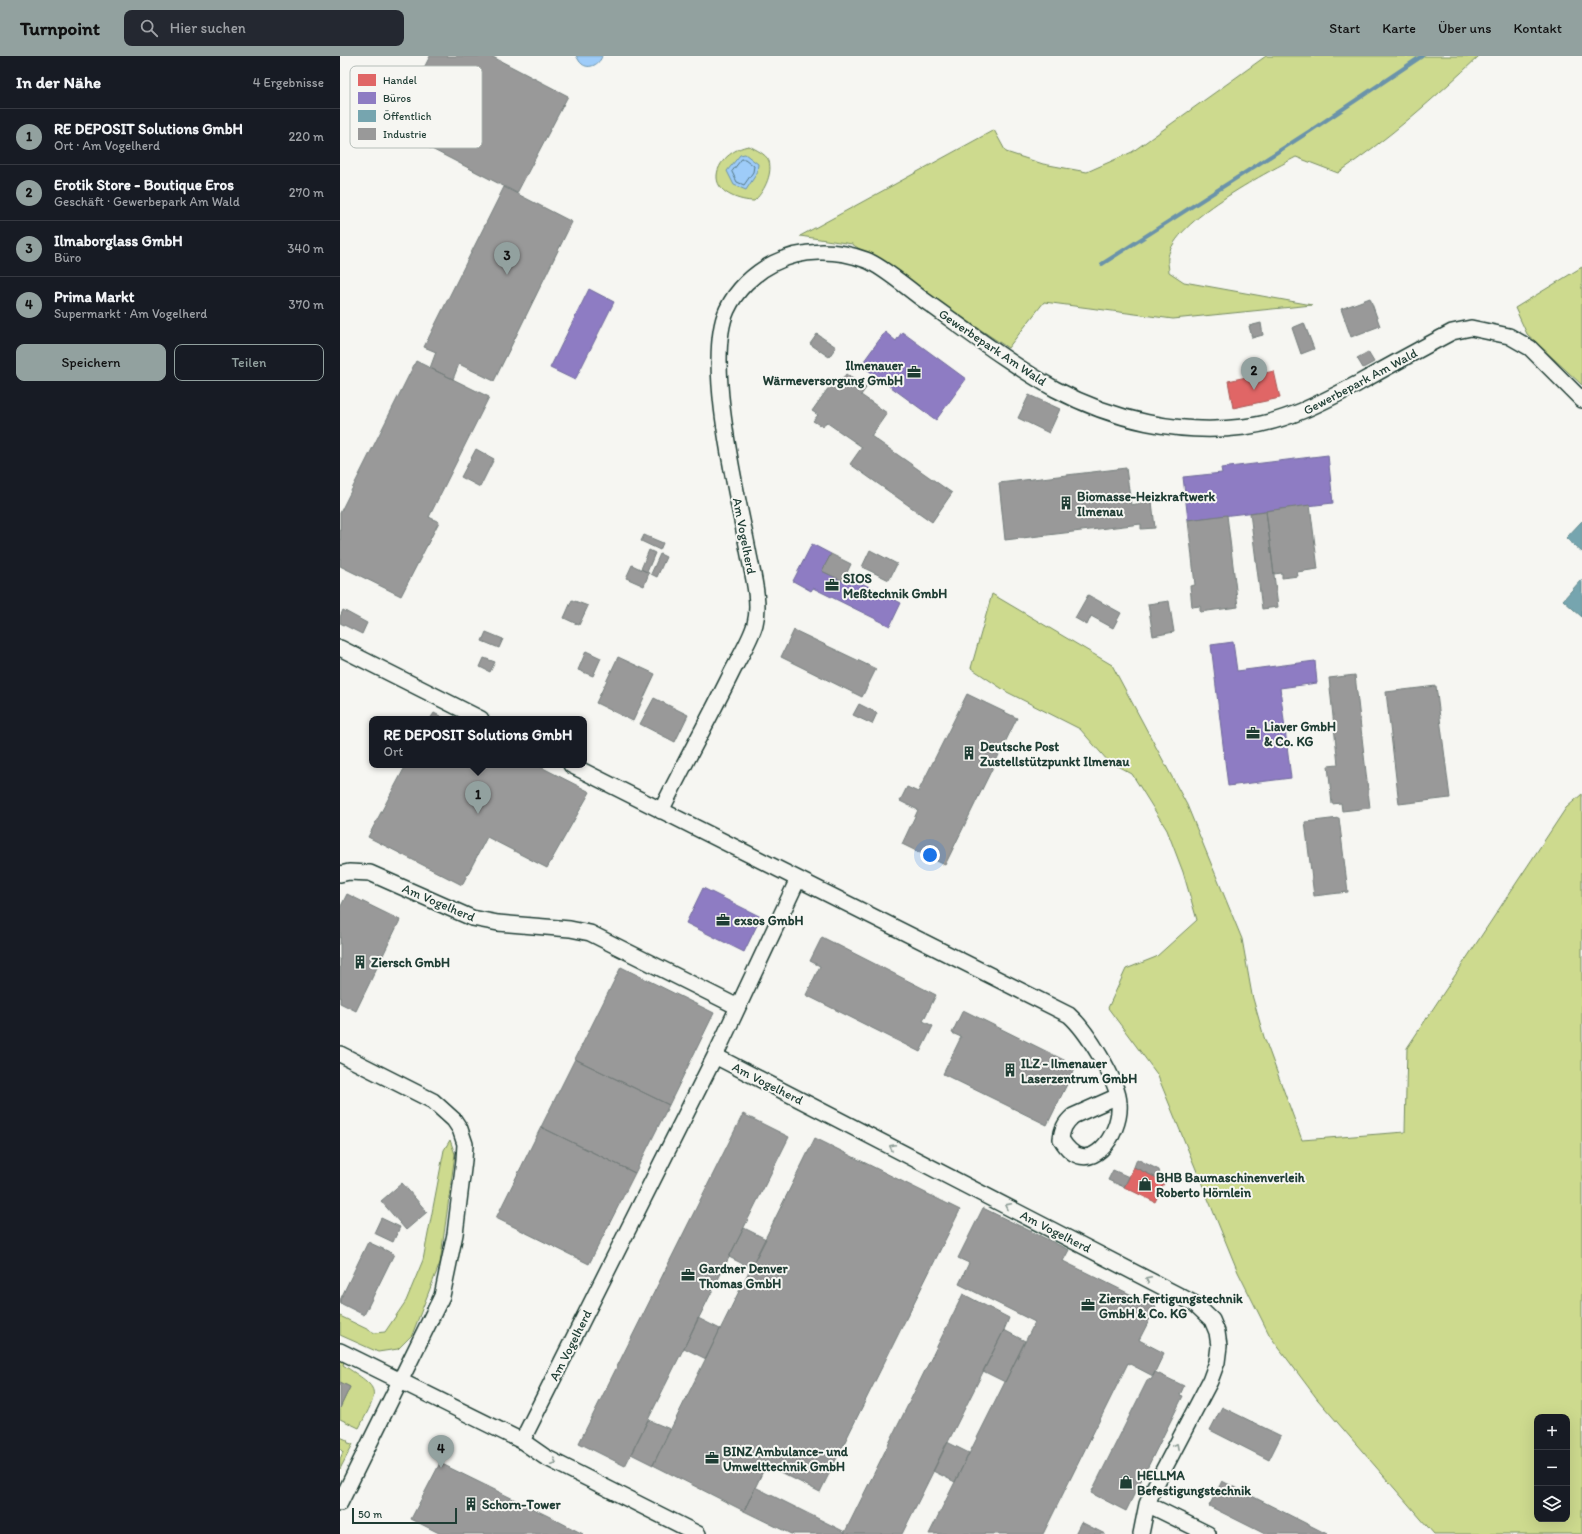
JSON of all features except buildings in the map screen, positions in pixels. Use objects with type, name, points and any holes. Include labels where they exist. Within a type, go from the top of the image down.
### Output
[{"type":"street","name":"Gewerbepark Am Wald","points":[[774,262],[804,253],[835,252],[869,261],[1002,356],[1056,389],[1100,409],[1166,427],[1207,430],[1246,427],[1293,415],[1338,395],[1452,332],[1470,328],[1509,336],[1530,348],[1582,400]]},
{"type":"street","name":"Am Vogelherd","points":[[661,811],[719,700],[756,623],[756,594],[727,436],[719,361],[722,328],[728,309],[750,278],[774,262]]},
{"type":"street","points":[[340,648],[475,716]]},
{"type":"street","points":[[577,768],[1069,1016],[1081,1029],[1108,1071],[1118,1096]]},
{"type":"street","name":"Am Vogelherd","points":[[340,874],[349,872],[370,873],[472,918],[498,923],[570,929],[590,933],[738,1007]]},
{"type":"street","name":"Am Vogelherd","points":[[522,1441],[715,1056],[798,879]]},
{"type":"street","points":[[340,1054],[433,1101],[454,1120],[460,1130],[465,1144],[455,1234],[442,1296],[340,1503]]},
{"type":"street","name":"Am Vogelherd","points":[[715,1056],[1195,1304],[1212,1320],[1217,1332],[1219,1346],[1217,1362],[1210,1381],[1154,1488],[1147,1504],[1141,1534]]},
{"type":"street","points":[[340,1351],[522,1441],[545,1457],[698,1534]]},
{"type":"street","points":[[1147,1504],[1208,1534]]},
{"type":"green space","points":[[1266,56],[1479,56],[1411,118],[1338,173],[1296,157],[1243,186],[1203,214],[1186,228],[1174,243],[1168,257],[1169,272],[1184,282],[1312,305],[1173,319],[1044,302],[1008,348],[852,244],[800,236],[994,130],[1006,152],[1043,164],[1087,172],[1132,152]]},
{"type":"green space","points":[[749,146],[765,156],[769,161],[770,166],[770,172],[766,183],[761,193],[754,201],[743,200],[731,196],[721,188],[718,184],[717,178],[719,167],[727,157],[743,147]]},
{"type":"green space","points":[[1582,267],[1582,385],[1527,334],[1515,308]]},
{"type":"green space","points":[[992,594],[1112,665],[1187,805],[1242,939],[1252,995],[1264,1037],[1302,1140],[1405,1132],[1407,1048],[1566,808],[1582,794],[1582,1534],[1434,1534],[1318,1400],[1270,1336],[1238,1272],[1157,1074],[1108,1008],[1126,969],[1156,957],[1197,920],[1183,872],[1167,830],[1132,774],[1108,761],[1080,729],[1007,692],[971,668]]},
{"type":"green space","points":[[450,1140],[455,1154],[440,1263],[412,1335],[398,1349],[378,1352],[340,1335],[340,1316],[375,1333],[385,1332],[406,1301],[423,1260],[444,1150]]},
{"type":"green space","points":[[340,1358],[345,1360],[343,1365],[370,1385],[373,1391],[371,1405],[359,1428],[340,1419],[340,1408],[350,1387],[340,1382]]},
{"type":"green space","points":[[340,1437],[347,1440],[348,1443],[353,1444],[340,1469],[340,1459],[343,1452],[340,1449]]},
{"type":"water","points":[[576,56],[602,56],[597,64],[585,66]]},
{"type":"water","points":[[745,154],[758,164],[757,173],[746,190],[734,185],[727,171],[740,155]]},
{"type":"waterway","points":[[1102,264],[1310,131],[1422,56]]},
{"type":"place","name":"Ilmaborglass GmbH","points":[[507,275]]},
{"type":"place","name":"Ilmenauer Wärmeversorgung GmbH","points":[[914,372]]},
{"type":"place","name":"Erotik Store - Boutique Eros","points":[[1254,390]]},
{"type":"place","name":"Biomasse-Heizkraftwerk Ilmenau","points":[[1066,503]]},
{"type":"place","name":"SIOS Meßtechnik GmbH","points":[[832,585]]},
{"type":"place","name":"Liaver GmbH & Co. KG","points":[[1253,733]]},
{"type":"place","name":"Deutsche Post Zustellstützpunkt Ilmenau","points":[[969,753]]},
{"type":"place","name":"RE DEPOSIT Solutions GmbH","points":[[478,814]]},
{"type":"place","name":"exsos GmbH","points":[[723,920]]},
{"type":"place","name":"Ziersch GmbH","points":[[360,962]]},
{"type":"place","name":"ILZ - Ilmenauer Laserzentrum GmbH","points":[[1010,1070]]},
{"type":"place","name":"BHB Baumaschinenverleih Roberto Hörnlein","points":[[1145,1184]]},
{"type":"place","name":"Gardner Denver Thomas GmbH","points":[[688,1275]]},
{"type":"place","name":"Ziersch Fertigungstechnik GmbH & Co. KG","points":[[1088,1305]]},
{"type":"place","name":"BINZ Ambulance- und Umwelttechnik GmbH","points":[[712,1458]]},
{"type":"place","name":"Prima Markt","points":[[441,1468]]},
{"type":"place","name":"HELLMA Befestigungstechnik","points":[[1126,1482]]},
{"type":"place","name":"Schorn-Tower","points":[[471,1504]]}]
